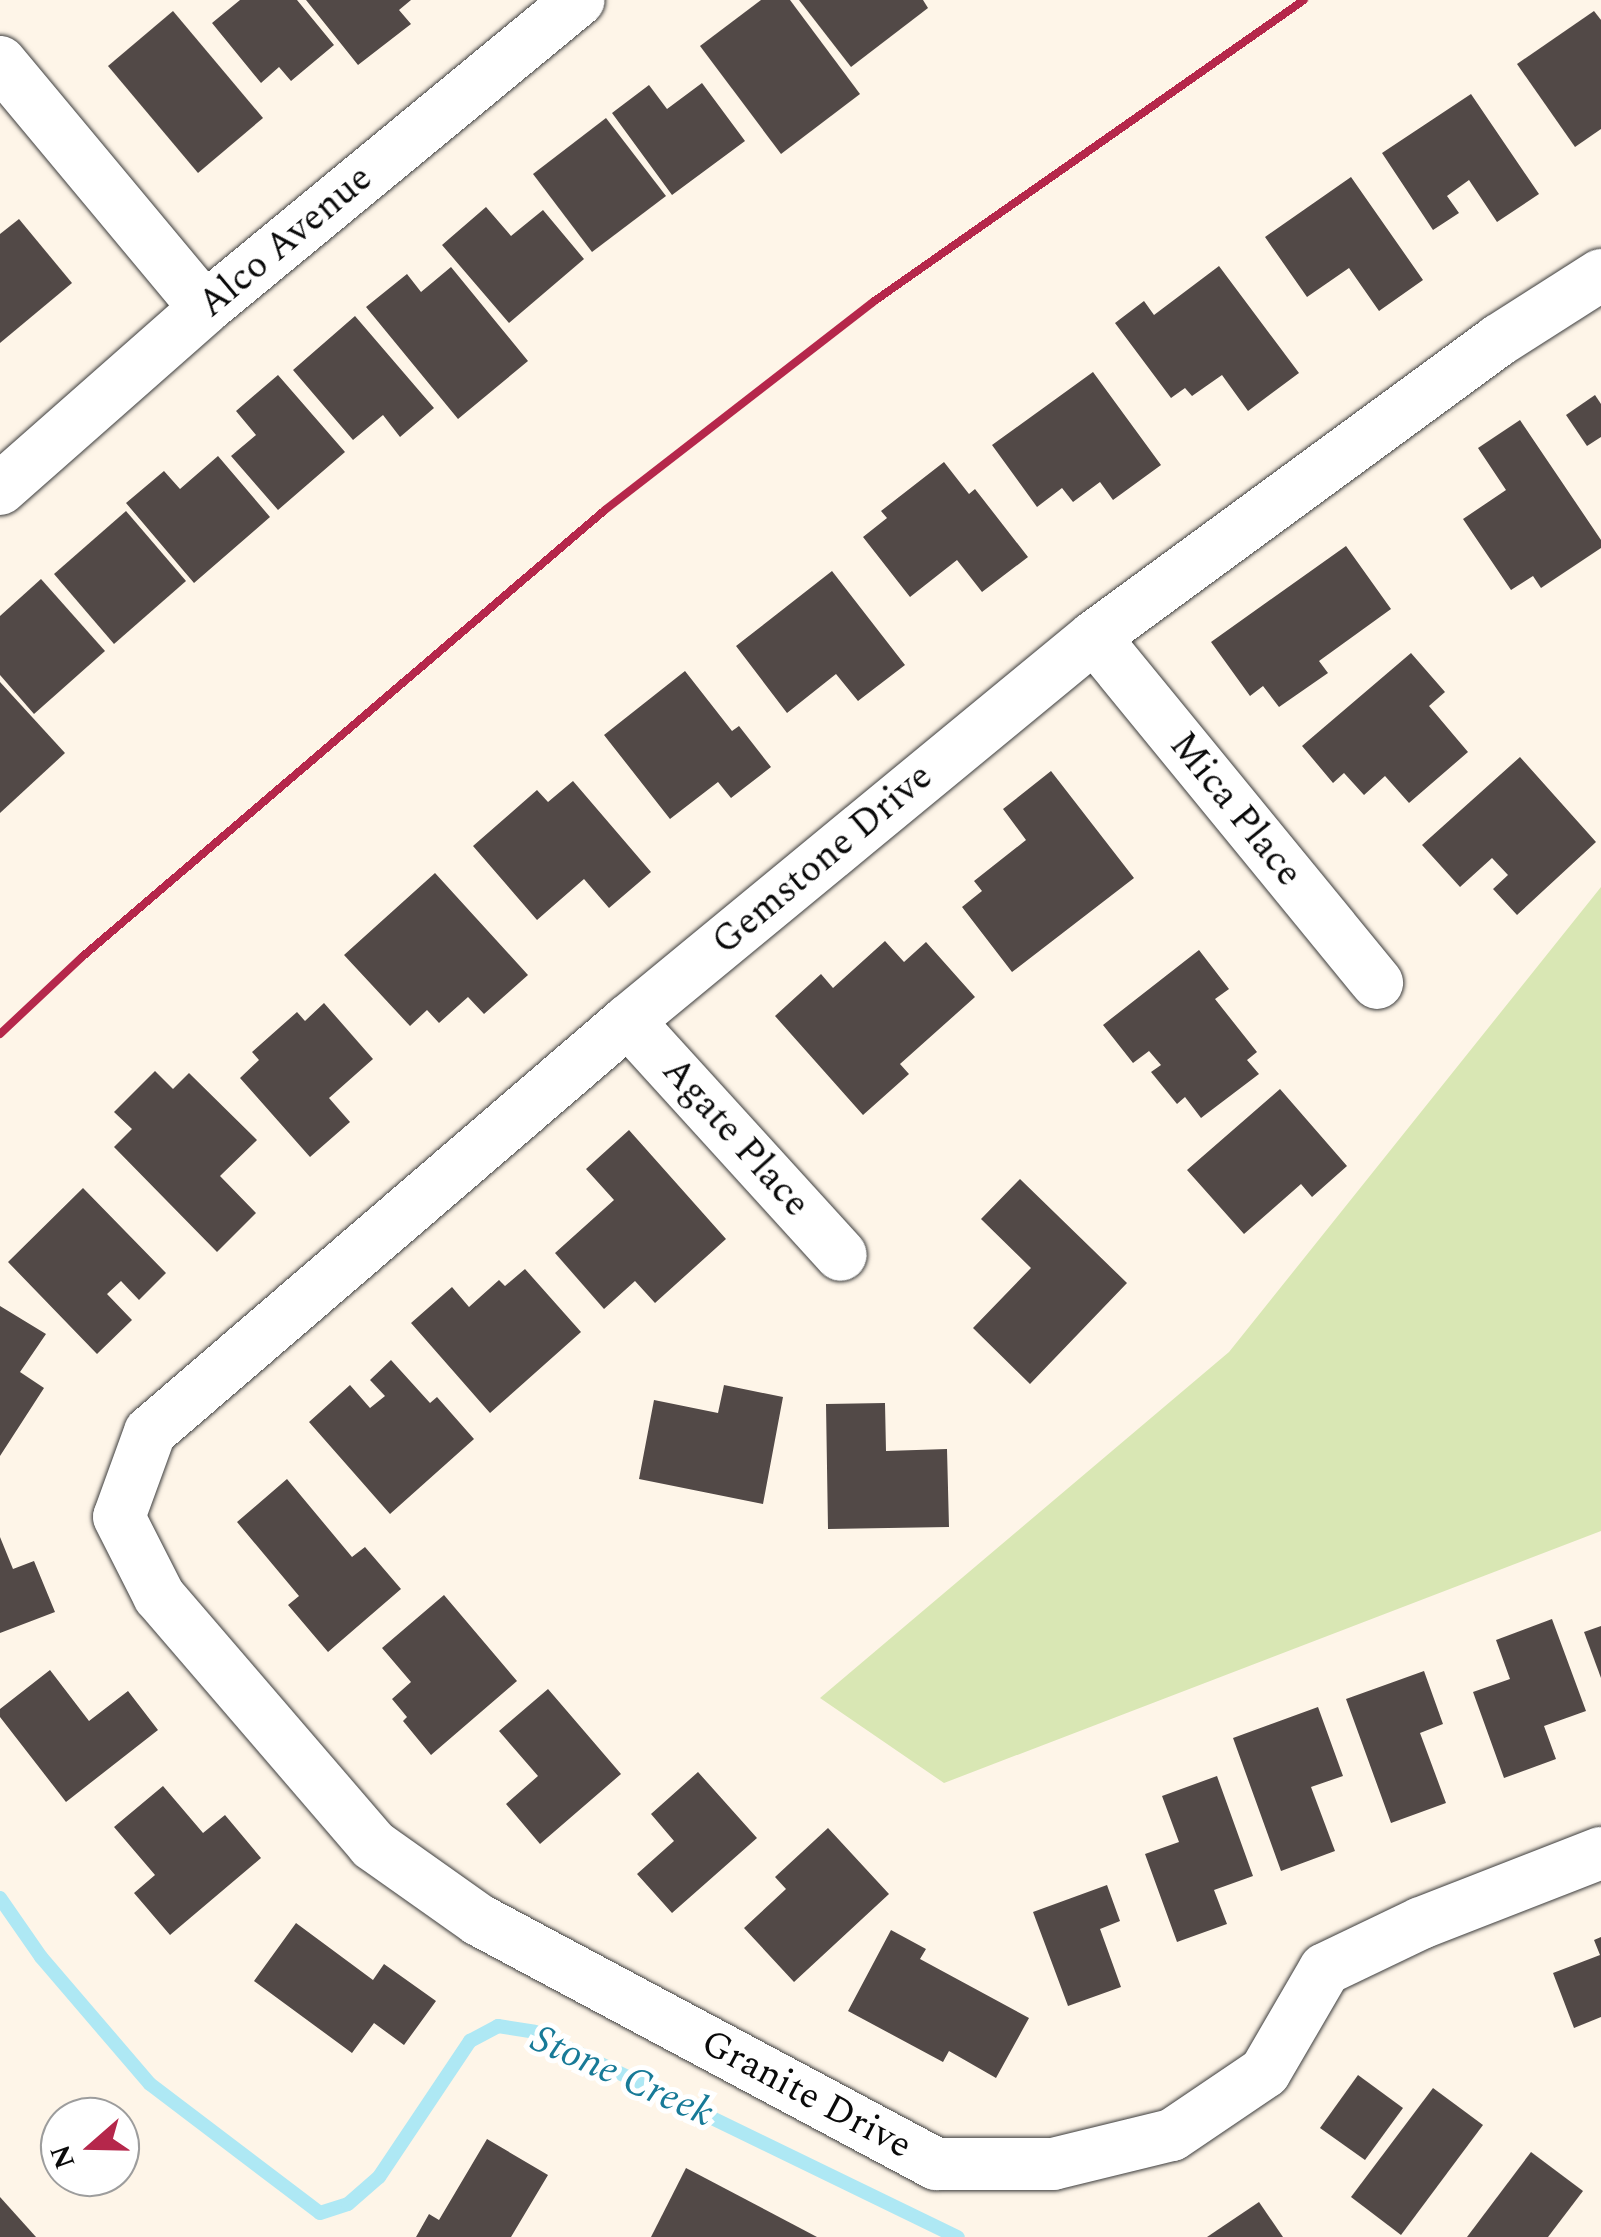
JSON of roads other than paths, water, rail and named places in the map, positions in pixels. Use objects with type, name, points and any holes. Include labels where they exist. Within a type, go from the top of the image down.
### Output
[{"type":"street","name":"Alco Avenue","points":[[0,489],[205,308],[578,0]]},
{"type":"street","points":[[0,62],[205,308]]},
{"type":"street","name":"Gemstone Drive","points":[[119,1517],[150,1432],[628,1021],[1094,637],[1499,340],[1601,275]]},
{"type":"street","name":"Mica Place","points":[[1094,637],[1377,983]]},
{"type":"street","name":"Agate Place","points":[[628,1021],[841,1255]]},
{"type":"street","name":"Granite Drive","points":[[119,1517],[160,1596],[372,1845],[479,1920],[936,2164],[1053,2164],[1172,2135],[1265,2072],[1325,1969],[1421,1922],[1601,1853]]},
{"type":"waterway","name":"Stone Creek","points":[[0,1898],[41,1957],[150,2084],[320,2213],[348,2204],[379,2177],[470,2041],[498,2026],[535,2032],[958,2237]]},
{"type":"railway","points":[[0,1034],[82,957],[605,510],[873,302],[1304,0]]}]
